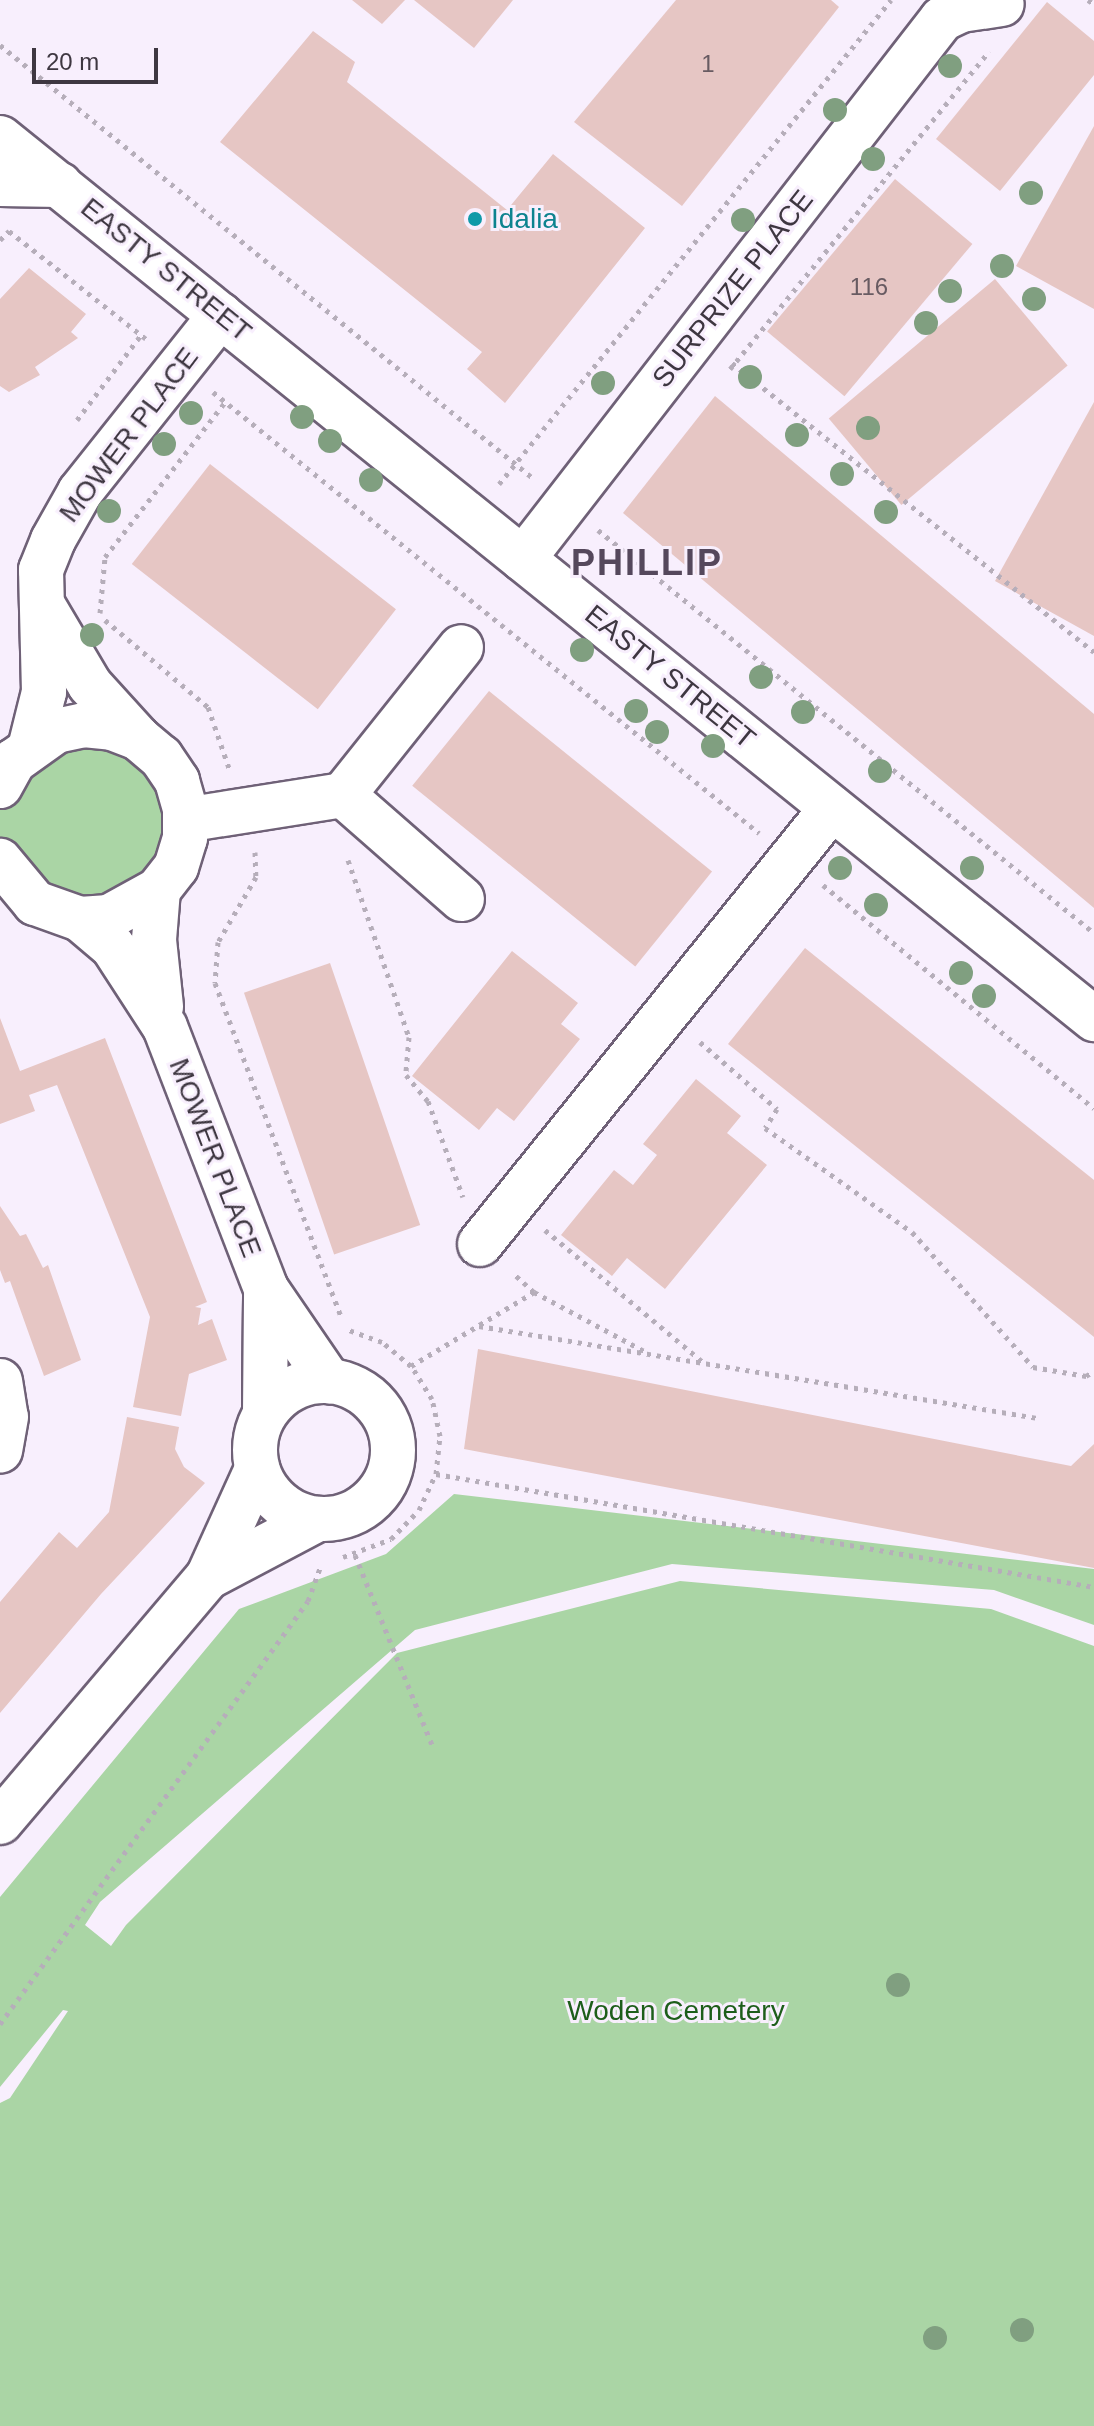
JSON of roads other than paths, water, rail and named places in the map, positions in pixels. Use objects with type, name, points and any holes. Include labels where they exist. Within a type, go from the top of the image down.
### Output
[{"type":"street","name":"SURPRIZE PLACE","points":[[523,559],[697,335],[931,10],[961,10],[1002,4]]},
{"type":"street","name":"EASTY STREET","points":[[0,138],[1094,1019]]},
{"type":"street","name":"EASTY STREET","points":[[0,184],[60,185]]},
{"type":"street","name":"MOWER PLACE","points":[[31,744],[44,692],[41,570],[53,540],[80,492],[221,315]]},
{"type":"street","name":"MOWER PLACE","points":[[44,607],[90,685],[138,738],[161,757],[177,781],[185,820]]},
{"type":"street","points":[[0,861],[17,898],[80,919],[109,917],[158,890],[176,867],[185,820],[343,795],[461,647]]},
{"type":"street","points":[[0,786],[31,744],[56,731],[84,725],[112,728],[138,738]]},
{"type":"street","points":[[343,795],[462,899]]},
{"type":"street","points":[[480,1244],[832,808]]},
{"type":"street","name":"MOWER PLACE","points":[[158,890],[155,976],[165,1027],[266,1289],[329,1381]]},
{"type":"street","name":"MOWER PLACE","points":[[80,919],[127,964],[165,1027]]},
{"type":"street","name":"MOWER PLACE","points":[[265,1413],[266,1289]]},
{"type":"street","points":[[0,1381],[6,1417],[0,1450]]},
{"type":"street","points":[[0,1822],[208,1577],[257,1469],[256,1440],[265,1413],[293,1389],[329,1381],[369,1397],[391,1433],[393,1455],[388,1476],[360,1509],[321,1539],[208,1577]]},
{"type":"street","points":[[257,1469],[280,1504],[321,1539]]},
{"type":"place","name":"Idalia","points":[[475,219]]},
{"type":"district","name":"PHILLIP","points":[[647,563]]},
{"type":"park label","name":"Woden Cemetery","points":[[676,2011]]}]
